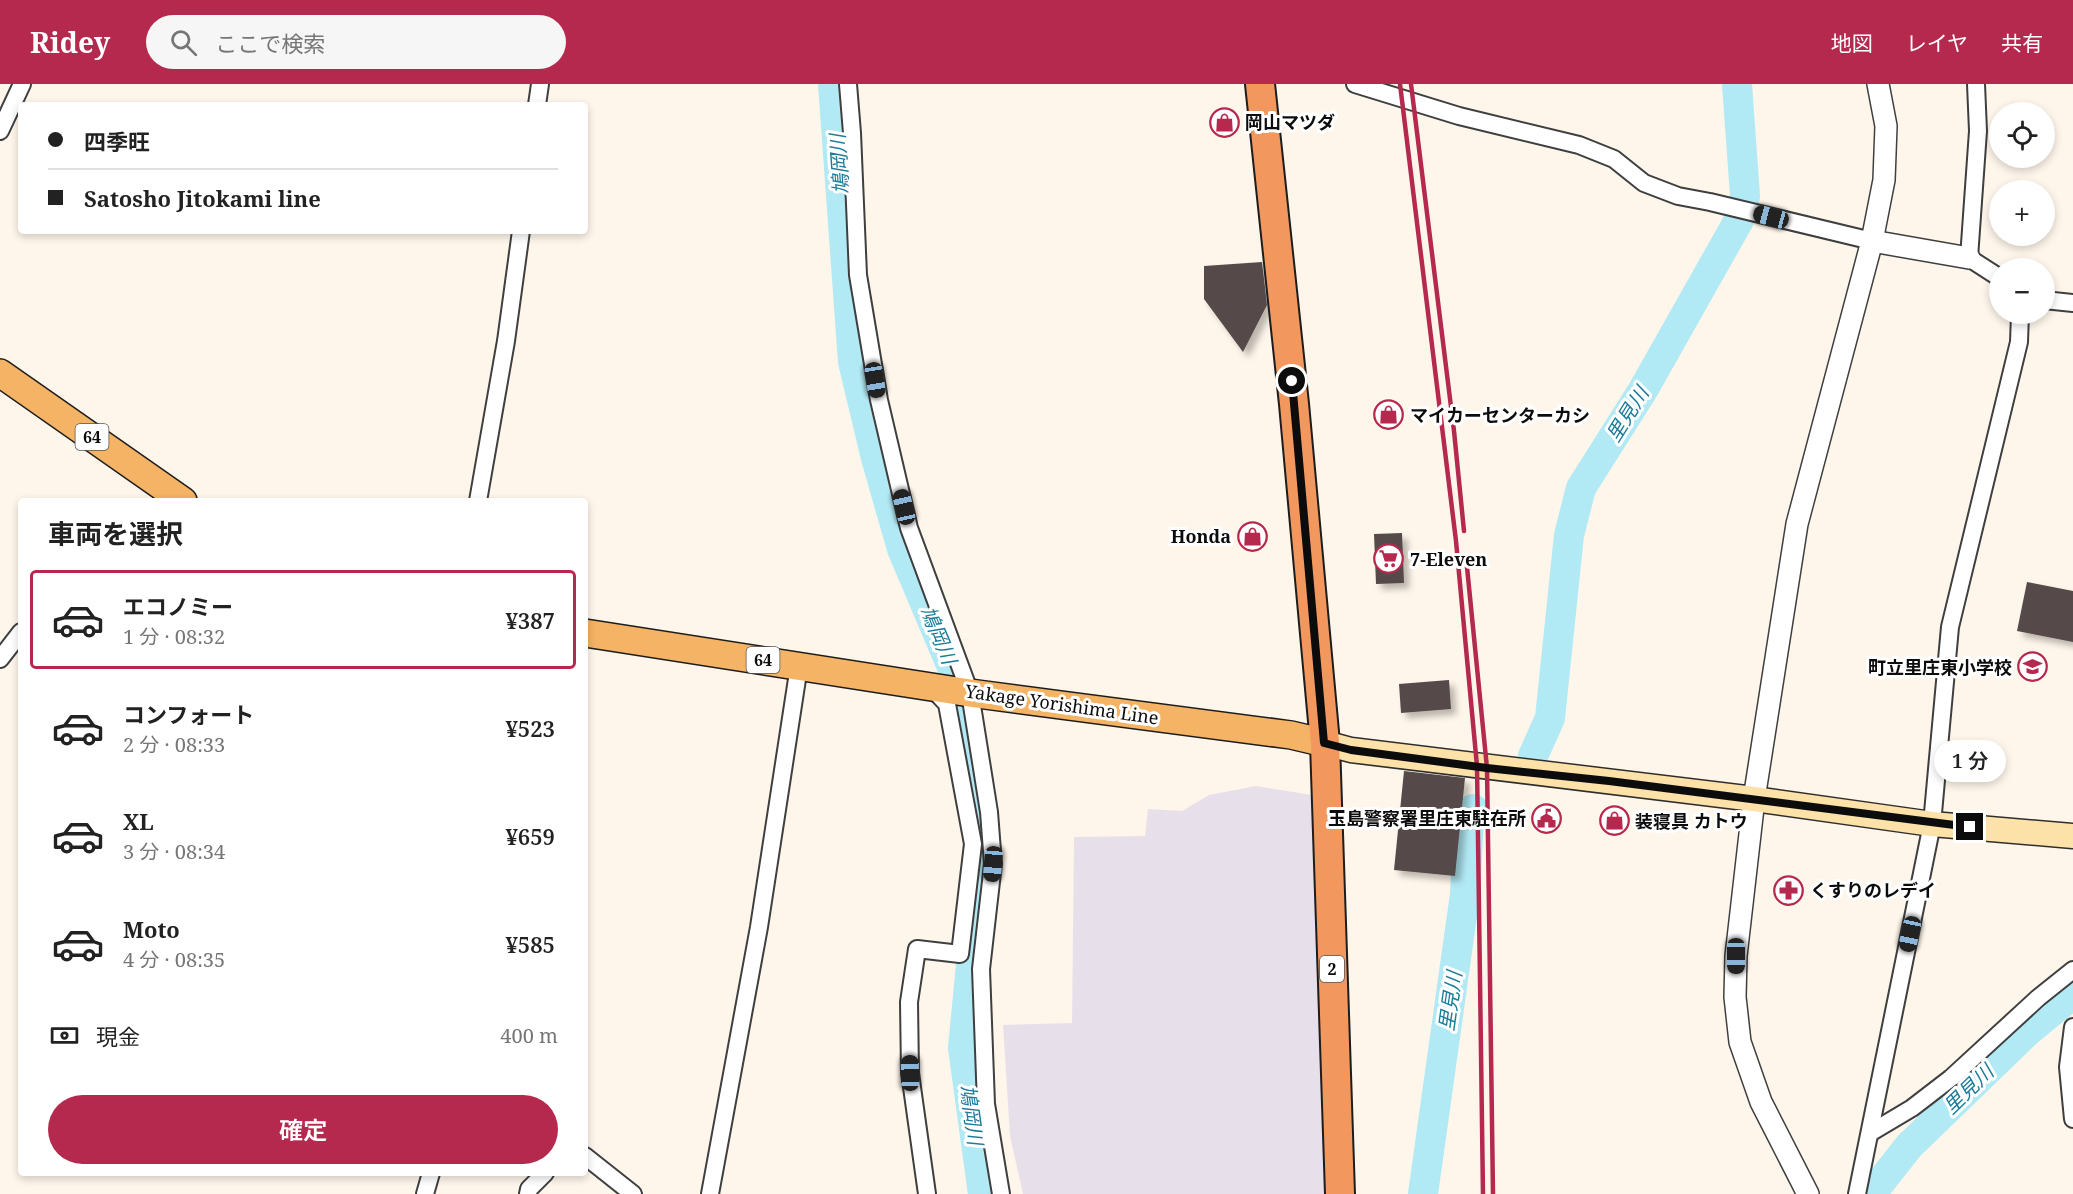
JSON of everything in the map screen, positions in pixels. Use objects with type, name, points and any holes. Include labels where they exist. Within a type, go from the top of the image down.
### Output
[{"type":"highway","name":"2","points":[[1260,84],[1294,404],[1324,743],[1340,1194]]},
{"type":"main road","name":"64","points":[[0,373],[179,498]]},
{"type":"main road","name":"Yakage Yorishima Line","points":[[588,633],[970,693],[1292,735],[1324,743]]},
{"type":"main road","points":[[1324,743],[1351,750],[1754,799],[1932,824],[2073,836]]},
{"type":"street","points":[[0,131],[22,84]]},
{"type":"street","points":[[537,102],[540,84]]},
{"type":"street","points":[[848,84],[858,275],[879,400],[909,528],[970,693],[989,812],[993,864],[981,969],[986,1104],[1001,1194]]},
{"type":"street","points":[[1355,84],[1459,116],[1579,145],[1614,159],[1644,183],[1678,196],[1872,242],[1969,258],[1989,271]]},
{"type":"street","points":[[1808,1194],[1761,1102],[1740,1042],[1736,998],[1736,956],[1754,799],[1797,524],[1872,242],[1884,180],[1886,126],[1878,84]]},
{"type":"street","points":[[1969,258],[1978,131],[1976,84]]},
{"type":"street","points":[[479,498],[506,341],[521,234]]},
{"type":"street","points":[[2055,301],[2073,303]]},
{"type":"street","points":[[1857,1194],[1932,824],[1950,627],[2019,342],[2020,324]]},
{"type":"street","points":[[0,659],[18,636]]},
{"type":"street","points":[[706,1193],[759,927],[799,666]]},
{"type":"street","points":[[927,1194],[910,1073],[909,1002],[917,950],[960,954],[973,844],[947,704],[936,687]]},
{"type":"street","points":[[1870,1133],[1912,1108],[1952,1078],[2038,998],[2073,970]]},
{"type":"street","points":[[2073,1027],[2068,1067],[2073,1119]]},
{"type":"street","points":[[588,1158],[633,1194]]},
{"type":"street","points":[[425,1194],[430,1176]]},
{"type":"street","points":[[528,1194],[529,1189],[542,1176]]},
{"type":"shaded area","points":[[1256,786],[1318,796],[1329,1194],[1023,1194],[1010,1136],[1003,1025],[1072,1023],[1074,837],[1145,836],[1148,809],[1182,811],[1209,795]]},
{"type":"building","points":[[1262,262],[1267,305],[1243,352],[1204,299],[1204,266]]},
{"type":"building","name":"7-Eleven","points":[[1402,533],[1404,583],[1376,584],[1374,534]]},
{"type":"building","points":[[2027,582],[2073,591],[2073,642],[2017,631]]},
{"type":"building","points":[[1449,680],[1451,709],[1401,713],[1399,684]]},
{"type":"building","points":[[1404,771],[1465,778],[1455,876],[1394,870]]},
{"type":"waterway","name":"鳩岡川","points":[[833,84],[853,362],[876,458],[902,549],[954,672],[982,849],[963,1048],[983,1194]]},
{"type":"waterway","name":"里見川","points":[[1533,756],[1550,718],[1569,535],[1581,488],[1643,390],[1739,220],[1745,196],[1737,84]]},
{"type":"waterway","name":"里見川","points":[[1423,1194],[1465,894],[1469,816],[1473,809]]},
{"type":"waterway","name":"里見川","points":[[1875,1194],[1876,1188],[1909,1146],[2027,1032],[2073,994]]},
{"type":"railway","points":[[1400,84],[1456,541],[1477,766],[1483,1194]]},
{"type":"railway","points":[[1411,84],[1454,431],[1464,531]]},
{"type":"railway","points":[[1467,567],[1487,768],[1493,1194]]},
{"type":"place","name":"岡山マツダ","points":[[1224,122]]},
{"type":"place","name":"マイカーセンターカシ","points":[[1389,415]]},
{"type":"place","name":"Honda","points":[[1252,536]]},
{"type":"place","name":"7-Eleven","points":[[1389,559]]},
{"type":"place","name":"町立里庄東小学校","points":[[2033,667]]},
{"type":"place","name":"玉島警察署里庄東駐在所","points":[[1547,818]]},
{"type":"place","name":"装寝具 カトウ","points":[[1614,821]]},
{"type":"place","name":"くすりのレデイ","points":[[1789,890]]},
{"type":"route","points":[[1292,381],[1324,743],[1351,750],[1487,768],[1609,781],[1932,824],[1970,827]]}]
